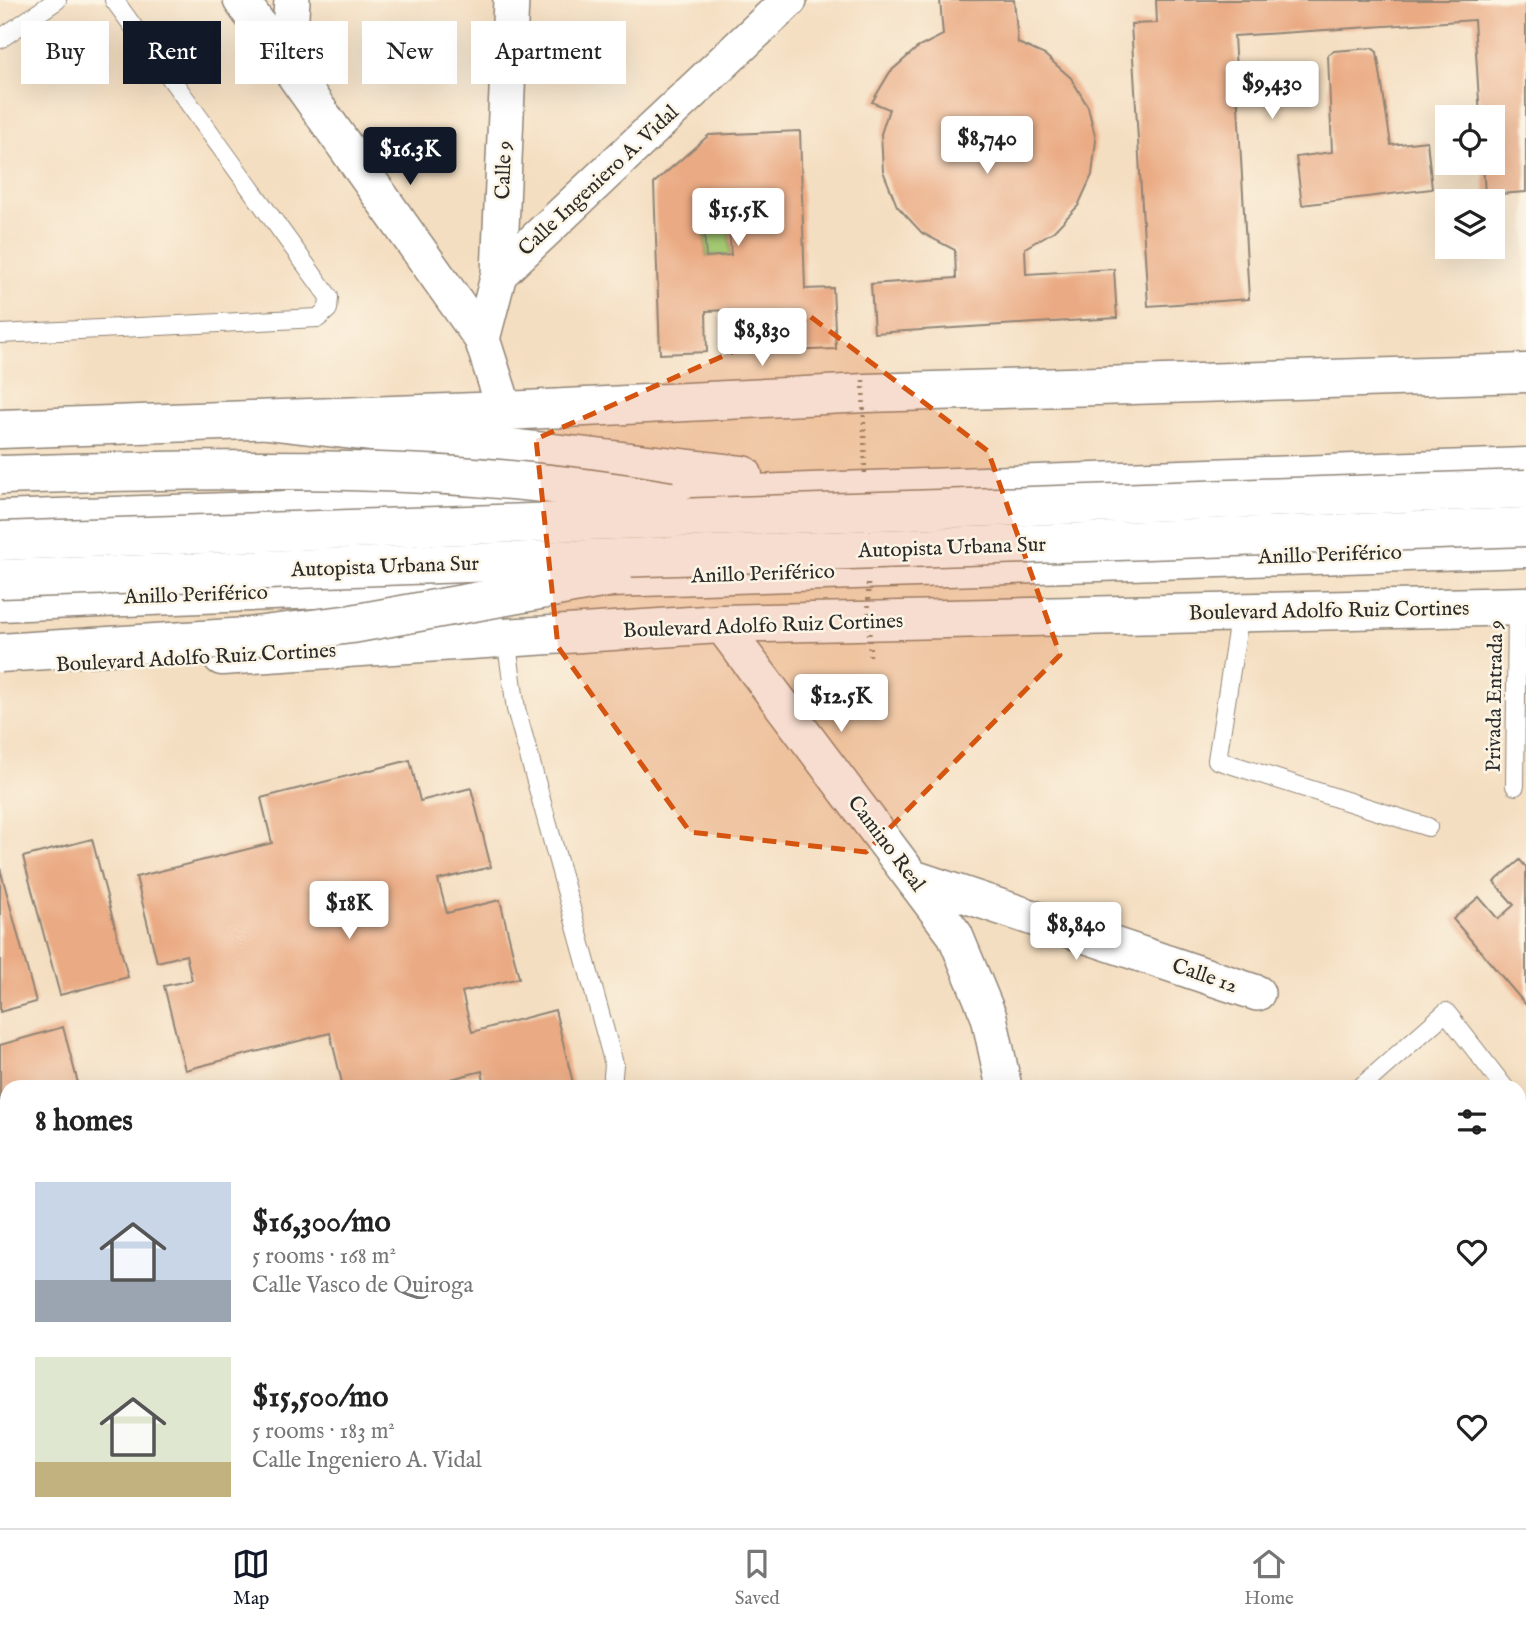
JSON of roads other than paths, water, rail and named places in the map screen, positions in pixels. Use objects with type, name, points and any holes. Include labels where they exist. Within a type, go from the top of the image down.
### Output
[{"type":"main road","points":[[0,429],[505,411],[866,393],[1526,373]]},
{"type":"main road","points":[[267,419],[866,489]]},
{"type":"main road","points":[[0,520],[1526,467]]},
{"type":"main road","points":[[0,475],[274,468],[421,472],[589,488],[744,515]]},
{"type":"main road","name":"Autopista Urbana Sur","points":[[0,541],[1526,489]]},
{"type":"main road","name":"Autopista Urbana Sur","points":[[0,579],[1526,527]]},
{"type":"main road","name":"Anillo Periférico","points":[[0,602],[674,576],[1526,548]]},
{"type":"main road","points":[[0,653],[248,637],[352,624],[733,554]]},
{"type":"main road","points":[[337,650],[674,576]]},
{"type":"main road","name":"Boulevard Adolfo Ruiz Cortines","points":[[0,667],[337,650],[721,624],[1522,606]]},
{"type":"street","points":[[242,0],[258,21]]},
{"type":"street","points":[[291,21],[292,0]]},
{"type":"street","name":"Calle 9","points":[[482,338],[499,274],[511,0]]},
{"type":"street","name":"Calle Ingeniero A. Vidal","points":[[499,274],[763,12],[789,0]]},
{"type":"street","points":[[304,84],[482,338],[505,411]]},
{"type":"street","name":"Camino Real","points":[[721,624],[955,935],[989,1017],[1002,1080]]},
{"type":"street","name":"Calle 12","points":[[914,878],[1257,993]]},
{"type":"lane","points":[[0,39],[57,0]]},
{"type":"lane","points":[[0,334],[318,318],[328,309],[329,297],[114,0]]},
{"type":"lane","name":"Privada Entrada 9","points":[[1516,786],[1522,606]]},
{"type":"lane","points":[[1240,612],[1217,760],[1427,827]]},
{"type":"lane","points":[[506,638],[516,709],[614,1064],[613,1080]]},
{"type":"lane","points":[[1369,1080],[1446,1012],[1499,1080]]}]
